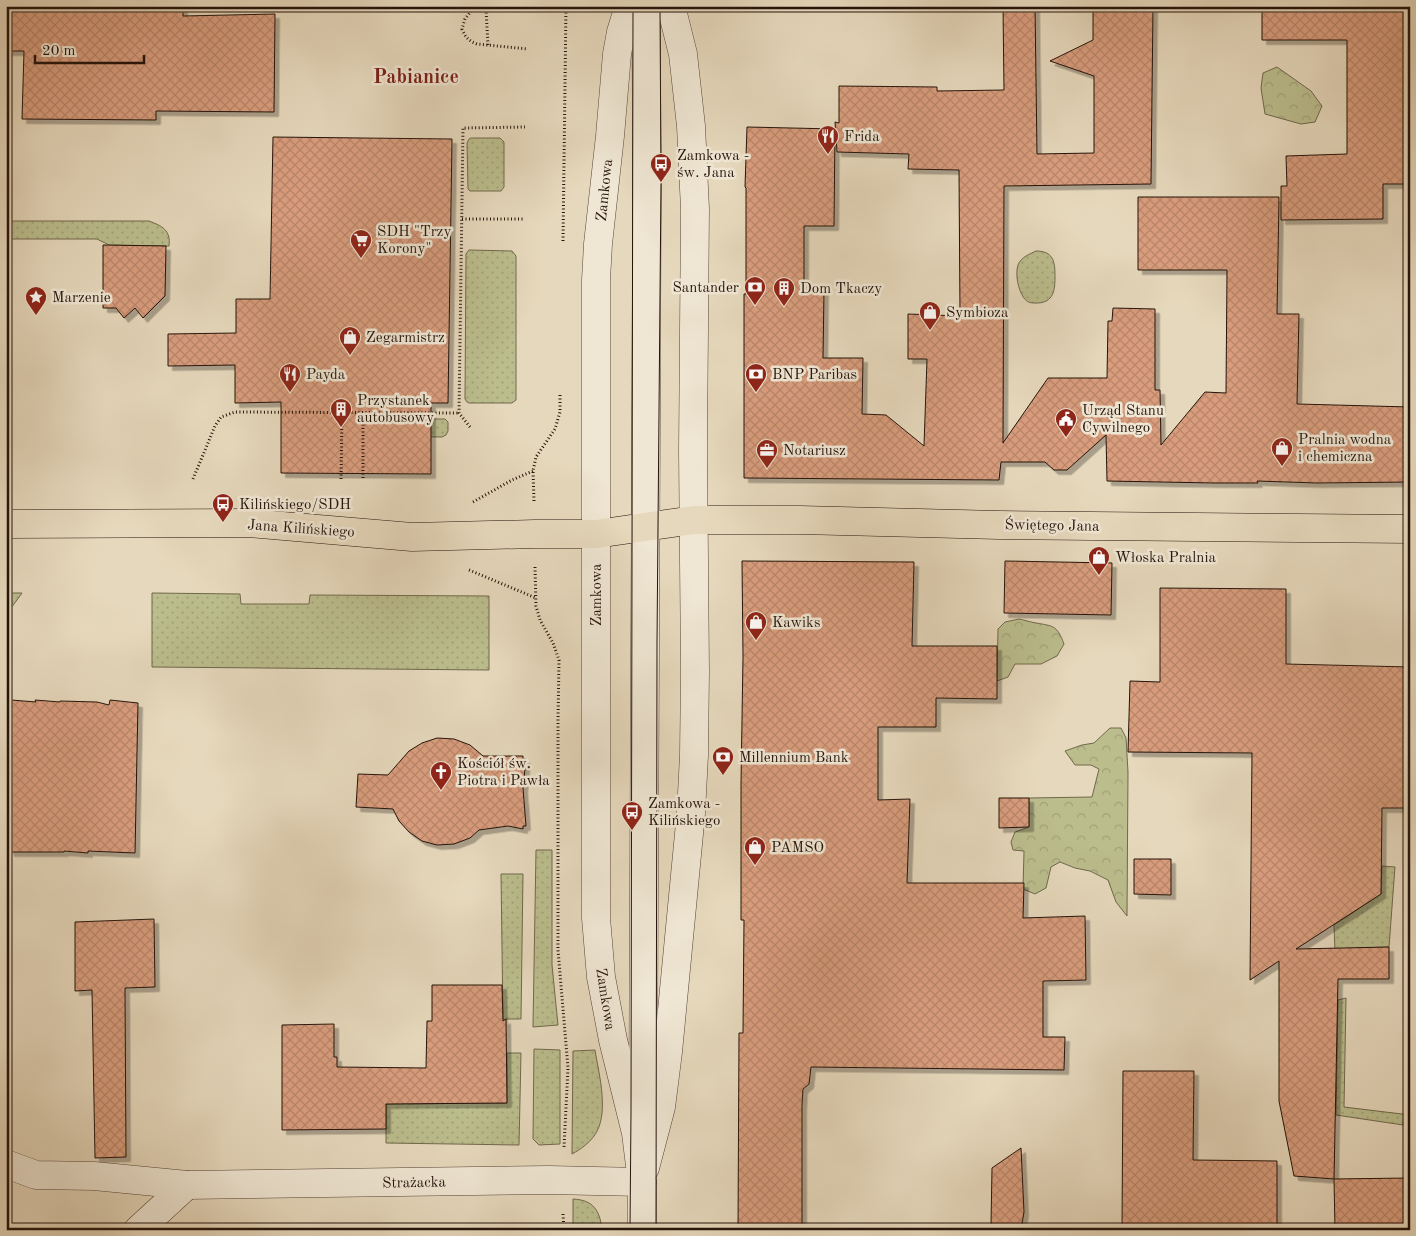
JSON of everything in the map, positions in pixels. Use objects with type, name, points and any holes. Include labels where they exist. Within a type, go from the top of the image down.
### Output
[{"type":"main road","name":"Świętego Jana","points":[[645,528],[694,520],[800,520],[990,525],[1410,529]]},
{"type":"main road","name":"Jana Kilińskiego","points":[[6,524],[249,524],[412,537],[596,534],[645,528]]},
{"type":"street","name":"Zamkowa","points":[[629,6],[617,54],[596,280],[596,918],[601,977],[613,1040],[636,1133],[642,1182],[642,1230]]},
{"type":"street","points":[[642,1182],[647,194],[646,6]]},
{"type":"street","name":"Zamkowa","points":[[642,1182],[657,1127],[668,1052],[691,813],[694,755],[693,450],[695,209],[691,126],[682,54],[670,6]]},
{"type":"street","name":"Strażacka","points":[[6,1164],[36,1176],[94,1176],[187,1185],[563,1180],[642,1182]]},
{"type":"street","points":[[138,1230],[187,1185]]},
{"type":"path","points":[[563,244],[566,6]]},
{"type":"path","points":[[488,45],[486,8],[472,11],[465,19],[462,29],[466,38],[471,42],[488,45],[528,49]]},
{"type":"path","points":[[470,427],[460,414],[463,128],[525,127]]},
{"type":"path","points":[[462,219],[524,219]]},
{"type":"path","points":[[534,504],[536,457],[556,430],[560,412],[560,393]]},
{"type":"path","points":[[193,479],[221,416],[235,412],[460,414]]},
{"type":"path","points":[[341,479],[342,413]]},
{"type":"path","points":[[363,414],[363,479]]},
{"type":"path","points":[[512,480],[534,471]]},
{"type":"path","points":[[535,566],[536,606],[540,620],[560,660],[558,722],[559,958],[568,1068],[563,1180],[564,1230]]},
{"type":"green space","points":[[1277,67],[1311,91],[1322,106],[1315,122],[1301,124],[1265,114],[1261,88],[1263,73]]},
{"type":"green space","points":[[471,138],[500,138],[504,142],[504,187],[501,191],[470,191],[468,189],[467,143]]},
{"type":"green space","points":[[6,221],[149,221],[165,229],[169,236],[169,246],[109,245],[97,239],[6,239]]},
{"type":"green space","points":[[469,250],[512,251],[516,256],[516,400],[512,403],[469,403],[465,399],[466,254]]},
{"type":"green space","points":[[1036,251],[1047,253],[1053,259],[1055,268],[1053,293],[1049,299],[1040,303],[1026,300],[1022,295],[1017,277],[1018,265],[1021,260]]},
{"type":"green space","points":[[374,419],[445,419],[448,422],[448,431],[442,437],[375,436]]},
{"type":"green space","points":[[6,593],[22,593],[6,615]]},
{"type":"green space","points":[[152,593],[240,594],[241,604],[309,604],[310,595],[489,596],[489,670],[152,667]]},
{"type":"green space","points":[[1019,619],[1054,628],[1059,633],[1064,644],[1057,656],[1041,664],[1015,664],[1008,677],[997,681],[998,629],[1005,622]]},
{"type":"green space","points":[[1110,728],[1121,728],[1126,738],[1128,772],[1127,916],[1116,902],[1108,880],[1090,871],[1060,862],[1051,867],[1046,888],[1035,894],[1023,889],[1024,851],[1013,850],[1011,842],[1015,832],[1029,827],[1029,798],[1092,797],[1099,769],[1091,765],[1075,765],[1065,751],[1094,743]]},
{"type":"green space","points":[[536,850],[552,850],[552,965],[558,1025],[533,1027]]},
{"type":"green space","points":[[1382,866],[1395,867],[1389,947],[1335,951],[1334,925],[1381,894]]},
{"type":"green space","points":[[501,874],[523,874],[521,1019],[506,1019],[503,1021]]},
{"type":"green space","points":[[1346,998],[1344,1107],[1410,1115],[1410,1126],[1336,1115],[1338,1000]]},
{"type":"green space","points":[[534,1049],[560,1050],[560,1144],[539,1145],[533,1139]]},
{"type":"green space","points":[[595,1050],[602,1094],[599,1127],[594,1136],[584,1146],[572,1154],[573,1051]]},
{"type":"green space","points":[[507,1053],[521,1053],[519,1145],[386,1143],[386,1104],[507,1103]]},
{"type":"green space","points":[[573,1199],[586,1201],[594,1207],[602,1230],[573,1230]]},
{"type":"building","points":[[6,6],[183,6],[183,16],[275,14],[274,112],[156,111],[156,120],[22,119],[24,51],[6,51]]},
{"type":"building","points":[[1003,6],[1035,6],[1037,154],[1094,153],[1094,76],[1050,61],[1093,40],[1093,6],[1153,6],[1151,184],[1004,186],[1003,443],[1048,378],[1107,378],[1108,321],[1112,321],[1113,308],[1155,309],[1155,390],[1160,390],[1161,445],[1205,392],[1226,393],[1227,270],[1138,270],[1138,197],[1279,197],[1277,314],[1299,314],[1297,404],[1410,407],[1410,482],[1317,483],[1257,481],[1258,483],[1214,483],[1107,481],[1106,435],[1067,470],[1054,470],[1045,462],[1001,462],[999,480],[744,478],[744,294],[746,294],[745,187],[747,127],[835,129],[834,226],[804,226],[804,290],[824,290],[823,358],[863,358],[862,414],[886,415],[924,446],[927,359],[908,359],[908,314],[960,316],[959,170],[908,169],[909,154],[837,152],[835,122],[839,123],[839,86],[937,87],[937,91],[1004,90]]},
{"type":"building","points":[[1262,6],[1410,6],[1408,184],[1383,184],[1383,219],[1281,220],[1281,186],[1287,186],[1286,156],[1347,154],[1347,40],[1262,40]]},
{"type":"building","name":"SDH \"Trzy Korony\"","points":[[273,137],[452,139],[448,403],[431,403],[431,474],[281,473],[281,402],[235,403],[235,365],[168,366],[168,334],[236,333],[236,299],[270,299]]},
{"type":"building","points":[[103,245],[166,246],[165,296],[143,318],[135,308],[124,318],[116,308],[103,308]]},
{"type":"building","points":[[742,561],[914,562],[912,646],[997,646],[997,699],[936,698],[936,727],[878,727],[878,800],[910,799],[907,883],[1024,883],[1023,918],[1085,916],[1086,980],[1043,981],[1043,1037],[1065,1037],[1064,1070],[811,1067],[809,1084],[803,1089],[802,1105],[802,1230],[738,1230],[739,1033],[743,1033],[744,920],[741,920]]},
{"type":"building","points":[[1005,561],[1112,563],[1111,615],[1004,613]]},
{"type":"building","points":[[1160,588],[1286,589],[1286,664],[1410,667],[1408,765],[1410,765],[1410,808],[1382,808],[1381,894],[1296,949],[1389,947],[1389,979],[1338,979],[1334,1179],[1294,1176],[1279,1101],[1279,961],[1250,980],[1252,753],[1128,752],[1130,681],[1160,682]]},
{"type":"building","points":[[11,700],[97,702],[109,705],[110,700],[138,703],[135,853],[88,851],[88,853],[64,851],[10,852],[9,848],[6,848],[6,702],[11,702]]},
{"type":"building","name":"Kościół św. Piotra i Pawła","points":[[437,738],[454,739],[470,745],[483,756],[523,756],[523,759],[526,759],[523,788],[526,826],[523,826],[523,829],[508,826],[479,830],[470,838],[454,844],[437,845],[422,841],[409,832],[399,821],[393,809],[356,807],[358,774],[388,775],[409,751],[422,743]]},
{"type":"building","points":[[999,798],[1029,798],[1029,827],[999,828]]},
{"type":"building","points":[[1134,859],[1171,859],[1171,895],[1134,894]]},
{"type":"building","points":[[154,919],[155,987],[125,988],[126,1157],[95,1158],[92,990],[75,991],[75,922]]},
{"type":"building","points":[[432,985],[502,985],[503,1021],[506,1019],[507,1103],[386,1104],[386,1129],[282,1130],[282,1025],[334,1024],[334,1057],[337,1057],[337,1067],[426,1068],[427,1021],[432,1021]]},
{"type":"building","points":[[1123,1071],[1194,1071],[1193,1160],[1277,1161],[1277,1230],[1122,1230]]},
{"type":"building","points":[[1021,1148],[1024,1212],[1021,1230],[1010,1230],[991,1224],[992,1168]]},
{"type":"building","points":[[1409,1178],[1409,1230],[1335,1230],[1334,1179]]},
{"type":"tram line","points":[[630,1230],[633,6]]},
{"type":"tram line","points":[[656,1230],[657,642],[661,183],[660,6]]},
{"type":"place","name":"Frida","points":[[828,155]]},
{"type":"place","name":"Zamkowa - św. Jana","points":[[661,183]]},
{"type":"place","name":"SDH \"Trzy Korony\"","points":[[361,259]]},
{"type":"place","name":"Santander","points":[[755,306]]},
{"type":"place","name":"Dom Tkaczy","points":[[784,307]]},
{"type":"place","name":"Marzenie","points":[[36,316]]},
{"type":"place","name":"Symbioza","points":[[930,331]]},
{"type":"place","name":"Zegarmistrz","points":[[350,356]]},
{"type":"place","name":"Payda","points":[[290,393]]},
{"type":"place","name":"BNP Paribas","points":[[756,393]]},
{"type":"place","name":"Przystanek autobusowy","points":[[341,428]]},
{"type":"place","name":"Urząd Stanu Cywilnego","points":[[1066,438]]},
{"type":"place","name":"Pralnia wodna i chemiczna","points":[[1282,467]]},
{"type":"place","name":"Notariusz","points":[[767,469]]},
{"type":"place","name":"Kilińskiego/SDH","points":[[223,523]]},
{"type":"place","name":"Włoska Pralnia","points":[[1099,576]]},
{"type":"place","name":"Kawiks","points":[[756,641]]},
{"type":"place","name":"Millennium Bank","points":[[723,776]]},
{"type":"place","name":"Kościół św. Piotra i Pawła","points":[[441,791]]},
{"type":"place","name":"Zamkowa - Kilińskiego","points":[[632,831]]},
{"type":"place","name":"PAMSO","points":[[755,866]]},
{"type":"district","name":"Pabianice","points":[[416,76]]}]
